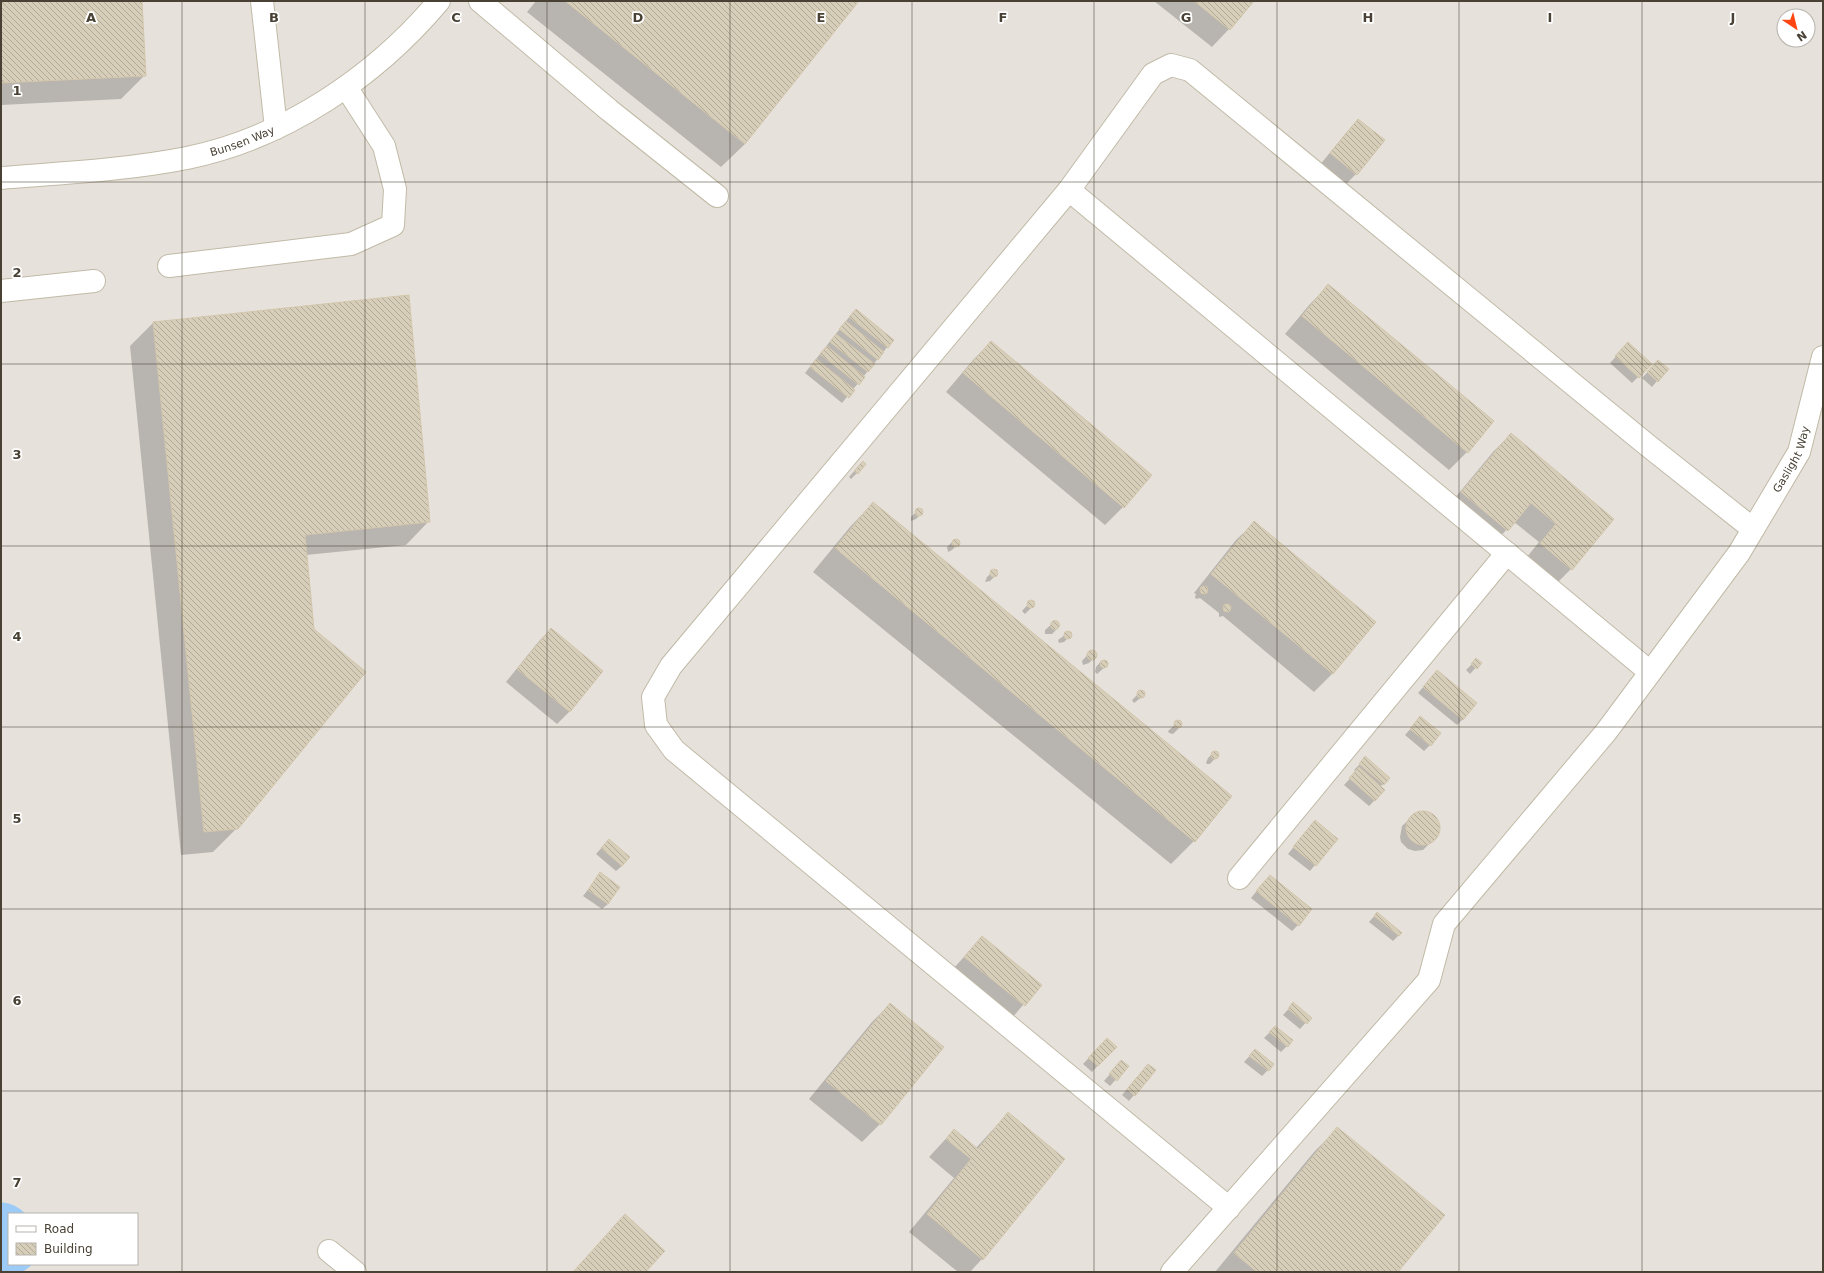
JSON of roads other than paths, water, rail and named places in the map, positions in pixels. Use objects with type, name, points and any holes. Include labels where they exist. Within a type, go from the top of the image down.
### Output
[{"type":"street","points":[[262,1],[276,128]]},
{"type":"street","name":"Bunsen Way","points":[[1,178],[121,167],[188,158],[232,145],[276,128],[329,99],[371,69],[423,19],[439,1]]},
{"type":"street","points":[[480,1],[609,110],[717,196]]},
{"type":"street","points":[[1229,1208],[674,750],[656,725],[653,697],[672,666],[1069,190],[1153,74],[1171,65],[1190,70],[1634,434],[1753,529]]},
{"type":"street","points":[[169,266],[351,244],[393,225],[395,189],[384,146],[346,87]]},
{"type":"street","points":[[1069,190],[1650,672]]},
{"type":"street","points":[[1,291],[94,281]]},
{"type":"street","name":"Gaslight Way","points":[[1172,1272],[1429,980],[1444,924],[1606,732],[1739,553],[1799,452],[1823,357]]},
{"type":"street","points":[[1239,878],[1506,553]]},
{"type":"street","points":[[329,1251],[355,1272]]},
{"type":"waterway","points":[[1,1234],[8,1242]]}]
